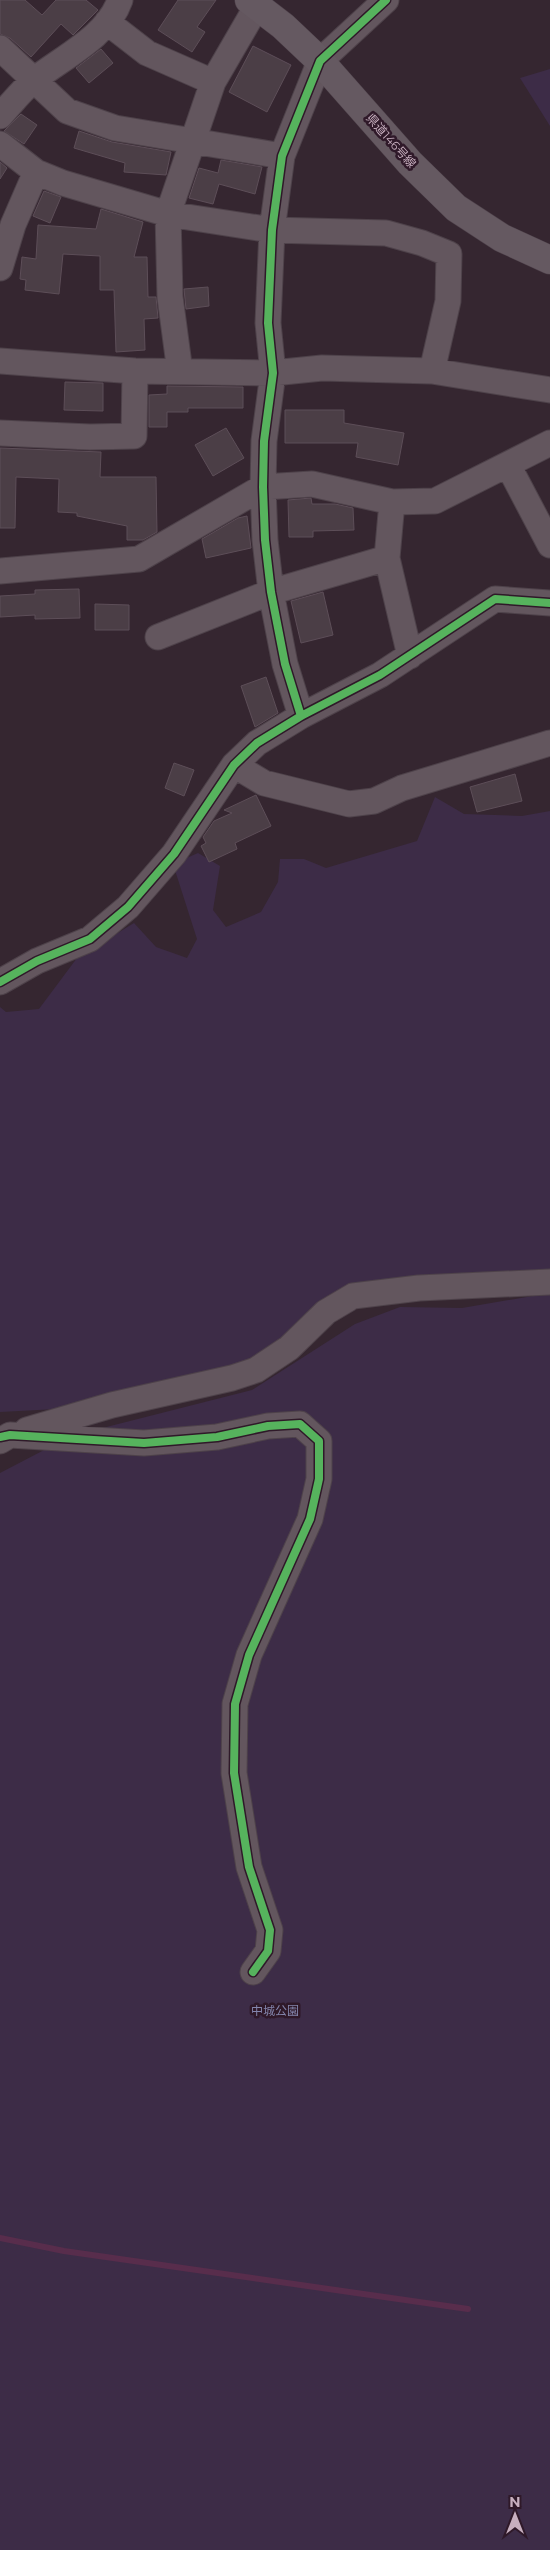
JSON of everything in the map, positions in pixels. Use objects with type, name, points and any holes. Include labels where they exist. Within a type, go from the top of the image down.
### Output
[{"type":"main road","name":"県道146号線","points":[[253,3],[283,26],[320,62],[410,163],[456,208],[502,238],[550,260]]},
{"type":"street","points":[[301,716],[285,664],[271,592],[265,540],[264,441],[273,373],[268,323],[272,230],[282,156],[320,62],[379,2]]},
{"type":"street","points":[[180,372],[170,297],[168,214],[192,140],[214,82],[253,3]]},
{"type":"street","points":[[0,116],[33,81],[82,46],[112,7],[147,53],[214,82]]},
{"type":"street","points":[[0,48],[67,111],[115,128],[282,156]]},
{"type":"street","points":[[0,144],[36,172],[63,183],[168,214],[272,230],[386,233],[422,243],[449,254],[448,301],[432,371]]},
{"type":"street","points":[[0,268],[13,225],[36,172]]},
{"type":"street","points":[[0,361],[135,371],[273,373],[322,368],[432,371],[550,390]]},
{"type":"street","points":[[0,433],[90,438],[134,436],[135,371]]},
{"type":"street","points":[[0,572],[139,560],[263,487],[312,484],[392,502],[435,501],[550,444]]},
{"type":"street","points":[[508,465],[550,545]]},
{"type":"street","points":[[392,502],[387,558],[410,656]]},
{"type":"street","points":[[158,637],[271,592],[387,558]]},
{"type":"street","points":[[0,982],[37,961],[90,939],[128,907],[174,854],[234,765],[257,743],[301,716],[380,675],[495,599],[550,603]]},
{"type":"street","points":[[234,765],[264,783],[349,804],[374,801],[402,788],[550,743]]},
{"type":"street","points":[[3,1438],[112,1405],[232,1378],[256,1370],[289,1348],[326,1312],[353,1296],[419,1288],[550,1282]]},
{"type":"street","points":[[3,1438],[144,1443],[216,1437],[268,1426],[300,1424],[319,1441],[319,1479],[310,1519],[249,1655],[236,1704],[234,1773],[249,1867],[270,1930],[268,1951],[252,1972]]},
{"type":"green space","points":[[550,69],[550,126],[520,78]]},
{"type":"green space","points":[[435,797],[464,814],[522,816],[550,811],[550,1271],[397,1283],[293,1334],[253,1360],[215,1372],[57,1409],[0,1412],[0,1007],[6,1012],[39,1009],[77,958],[134,923],[156,947],[187,958],[197,939],[173,864],[198,853],[220,866],[213,910],[226,927],[261,912],[278,882],[280,859],[304,859],[326,868],[417,841]]},
{"type":"green space","name":"中城公園","points":[[550,1293],[550,2550],[0,2550],[0,1473],[71,1436],[252,1390],[355,1324],[400,1307],[462,1308]]},
{"type":"building","points":[[0,0],[25,0],[42,15],[56,0],[86,0],[98,10],[73,35],[61,24],[31,57],[10,38],[0,34]]},
{"type":"building","points":[[178,0],[216,0],[197,27],[205,32],[192,52],[158,30]]},
{"type":"building","points":[[253,46],[291,65],[267,112],[229,92]]},
{"type":"building","points":[[101,49],[113,63],[89,83],[76,68]]},
{"type":"building","points":[[21,114],[37,125],[24,144],[4,131]]},
{"type":"building","points":[[79,131],[112,142],[171,152],[166,175],[124,172],[125,163],[74,148]]},
{"type":"building","points":[[221,160],[262,167],[255,194],[219,184],[213,204],[189,198],[199,168],[218,173]]},
{"type":"building","points":[[0,162],[7,168],[0,179]]},
{"type":"building","points":[[44,191],[61,197],[50,223],[33,216]]},
{"type":"building","points":[[101,209],[143,222],[134,257],[147,257],[148,297],[156,297],[158,318],[144,319],[145,350],[116,352],[114,290],[100,290],[100,256],[63,254],[59,294],[25,290],[26,280],[20,279],[22,257],[36,259],[38,225],[96,229]]},
{"type":"building","points":[[208,287],[209,306],[186,309],[184,289]]},
{"type":"building","points":[[65,382],[103,383],[103,411],[64,410]]},
{"type":"building","points":[[167,386],[243,387],[243,408],[188,408],[188,412],[167,412],[167,427],[149,427],[149,395],[167,394]]},
{"type":"building","points":[[285,410],[344,410],[344,423],[404,433],[398,465],[356,457],[358,443],[285,443]]},
{"type":"building","points":[[226,428],[244,458],[213,476],[195,445]]},
{"type":"building","points":[[0,448],[101,452],[100,477],[156,477],[157,532],[143,540],[127,540],[127,526],[77,516],[77,513],[58,512],[59,479],[16,477],[15,528],[0,528]]},
{"type":"building","points":[[311,498],[312,504],[335,504],[353,508],[354,530],[313,531],[313,537],[289,537],[288,500]]},
{"type":"building","points":[[247,516],[251,548],[206,558],[202,539],[238,518]]},
{"type":"building","points":[[79,589],[80,618],[35,619],[35,615],[0,617],[0,596],[35,594],[35,590]]},
{"type":"building","points":[[323,592],[333,635],[301,643],[291,601]]},
{"type":"building","points":[[95,604],[129,605],[129,630],[95,630]]},
{"type":"building","points":[[266,677],[278,713],[255,727],[241,686]]},
{"type":"building","points":[[174,763],[194,770],[184,796],[165,788]]},
{"type":"building","points":[[515,774],[522,801],[477,812],[470,787]]},
{"type":"building","points":[[256,795],[271,826],[235,843],[237,849],[209,862],[201,846],[206,843],[203,837],[214,821],[232,813],[224,810]]},
{"type":"waterway","points":[[0,2238],[64,2251],[468,2309]]},
{"type":"cycle path","points":[[301,716],[285,664],[271,592],[265,540],[264,441],[273,373],[268,323],[272,230],[282,156],[320,61],[386,0]]},
{"type":"cycle path","points":[[0,982],[37,961],[90,939],[128,907],[174,854],[234,765],[257,743],[301,716],[380,675],[495,599],[550,603]]},
{"type":"cycle path","points":[[0,1437],[10,1435],[144,1443],[217,1437],[268,1426],[300,1424],[319,1441],[319,1479],[310,1519],[249,1655],[235,1704],[234,1773],[249,1867],[270,1930],[268,1951],[253,1972]]}]
